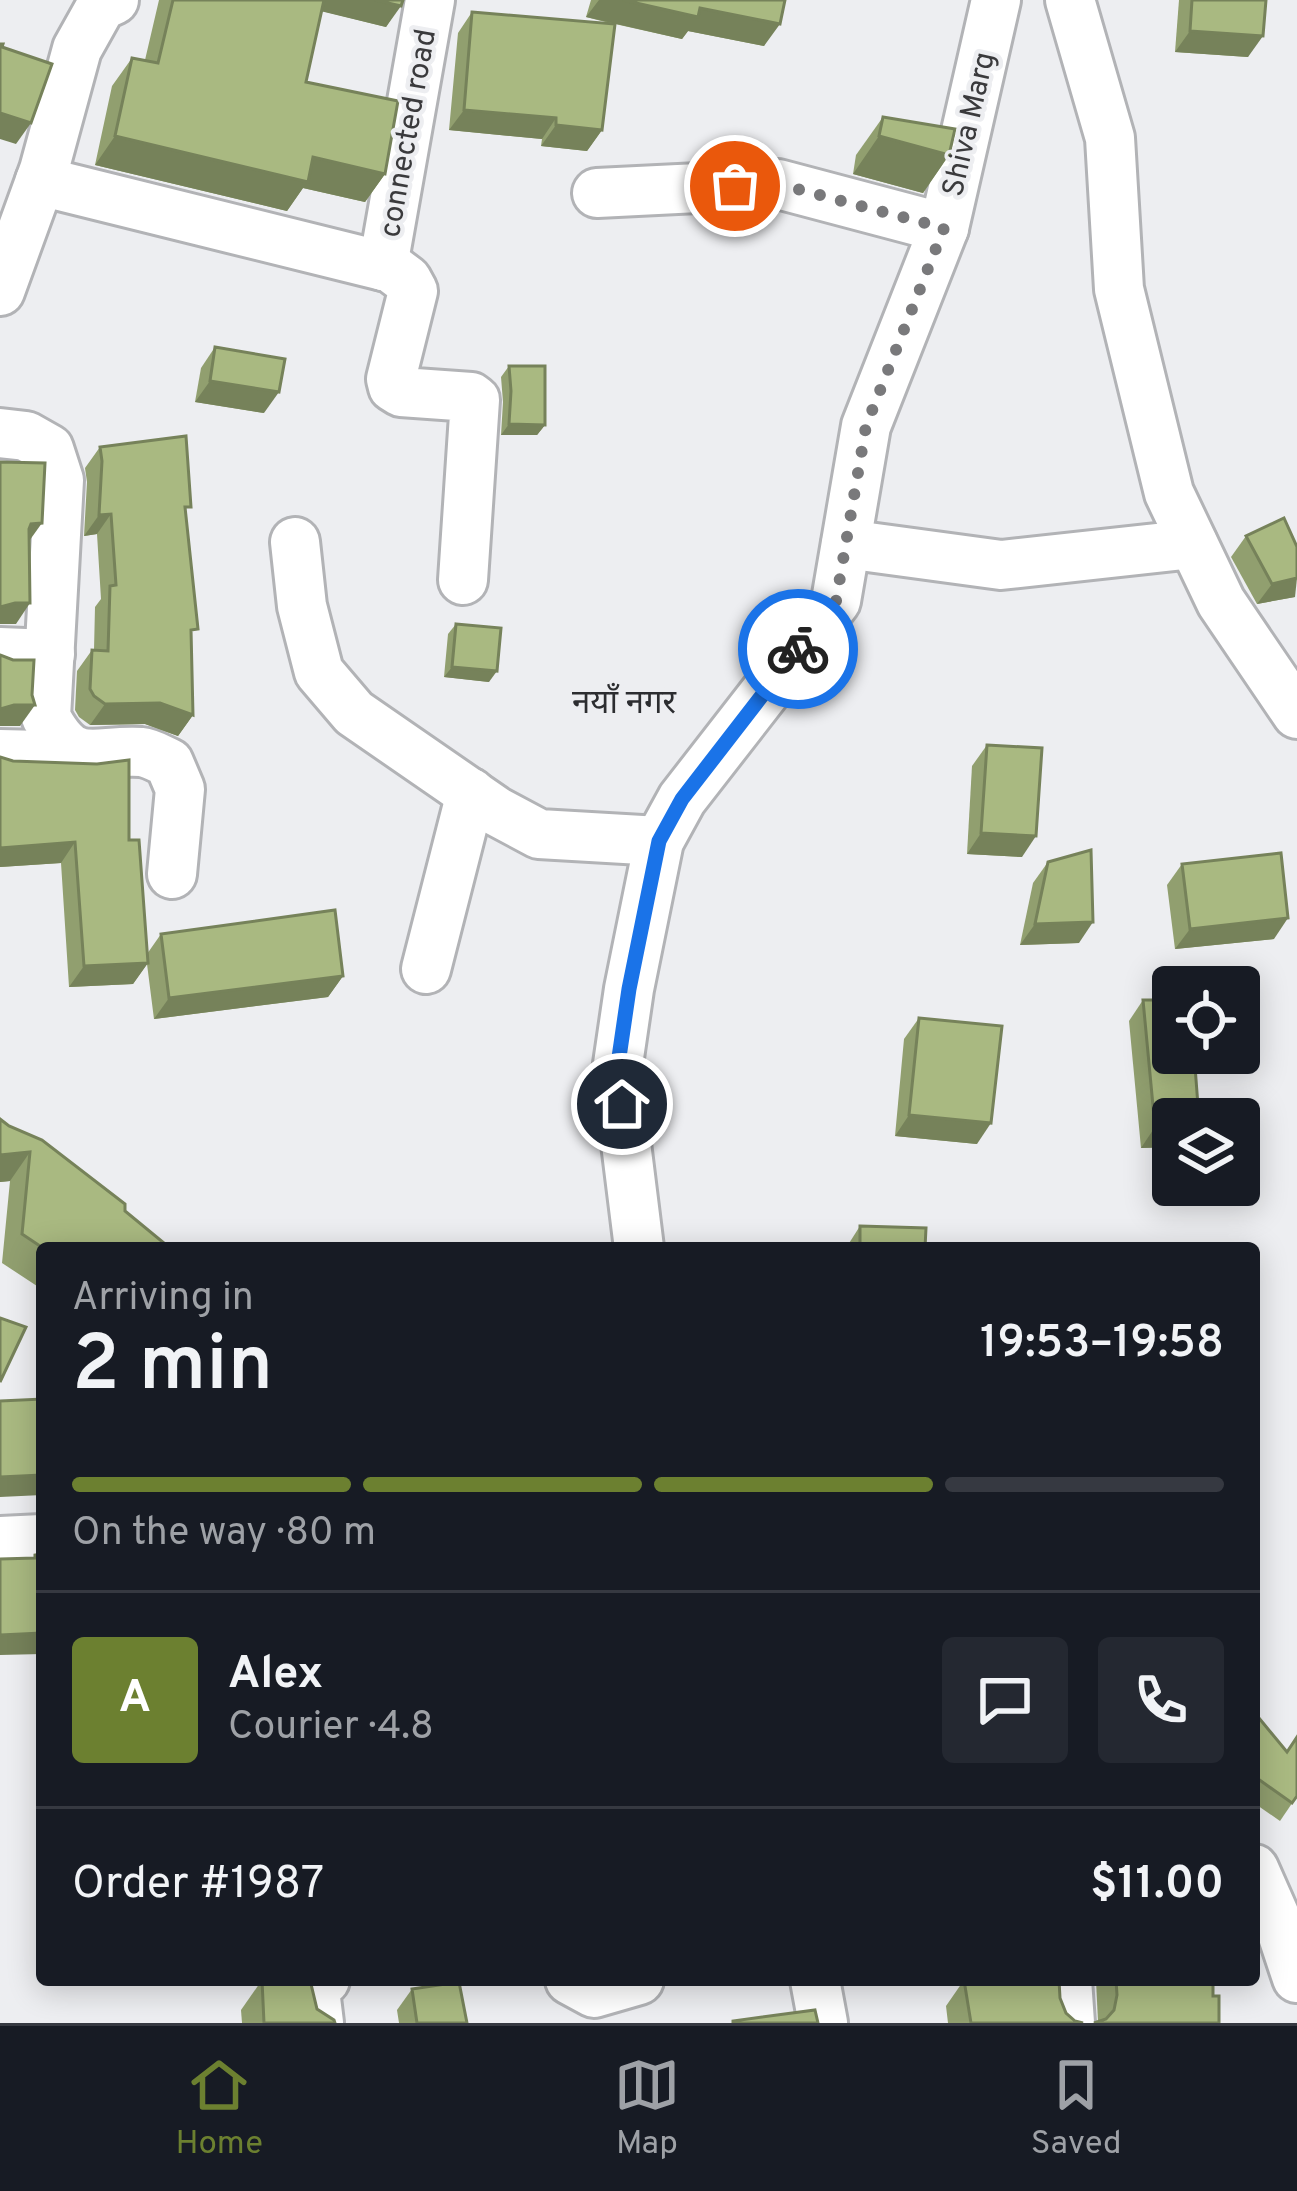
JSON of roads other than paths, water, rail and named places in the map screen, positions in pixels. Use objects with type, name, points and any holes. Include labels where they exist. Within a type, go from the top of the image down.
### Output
[{"type":"street","name":"connected road","points":[[383,266],[430,0]]},
{"type":"street","name":"Shiva Marg","points":[[638,1242],[617,1071],[659,841],[682,799],[836,601],[866,426],[944,228],[996,0]]},
{"type":"street","points":[[1070,0],[1109,138],[1119,289],[1169,493],[1221,602],[1297,715]]},
{"type":"street","points":[[0,291],[40,181],[77,49],[102,2]]},
{"type":"street","points":[[40,181],[391,268],[407,280],[413,291],[393,387],[401,392],[475,400],[463,580]]},
{"type":"street","points":[[597,193],[778,184],[944,228]]},
{"type":"street","points":[[0,434],[26,436],[49,448],[59,480],[46,717],[57,737],[83,755]]},
{"type":"street","points":[[295,542],[302,606],[319,672],[355,713],[496,811],[539,834],[659,841]]},
{"type":"street","points":[[846,544],[1001,565],[1193,544]]},
{"type":"street","points":[[0,652],[50,654]]},
{"type":"street","points":[[0,754],[146,752],[169,763],[180,789],[172,874]]},
{"type":"street","points":[[426,968],[471,793]]},
{"type":"street","points":[[0,1541],[36,1539]]},
{"type":"street","points":[[1260,1883],[1297,1978]]},
{"type":"street","points":[[314,1986],[319,2023]]},
{"type":"street","points":[[816,1986],[823,2023]]},
{"type":"street","points":[[1067,1986],[1070,2023]]},
{"type":"district","name":"नयाँ नगर","points":[[624,701]]}]
